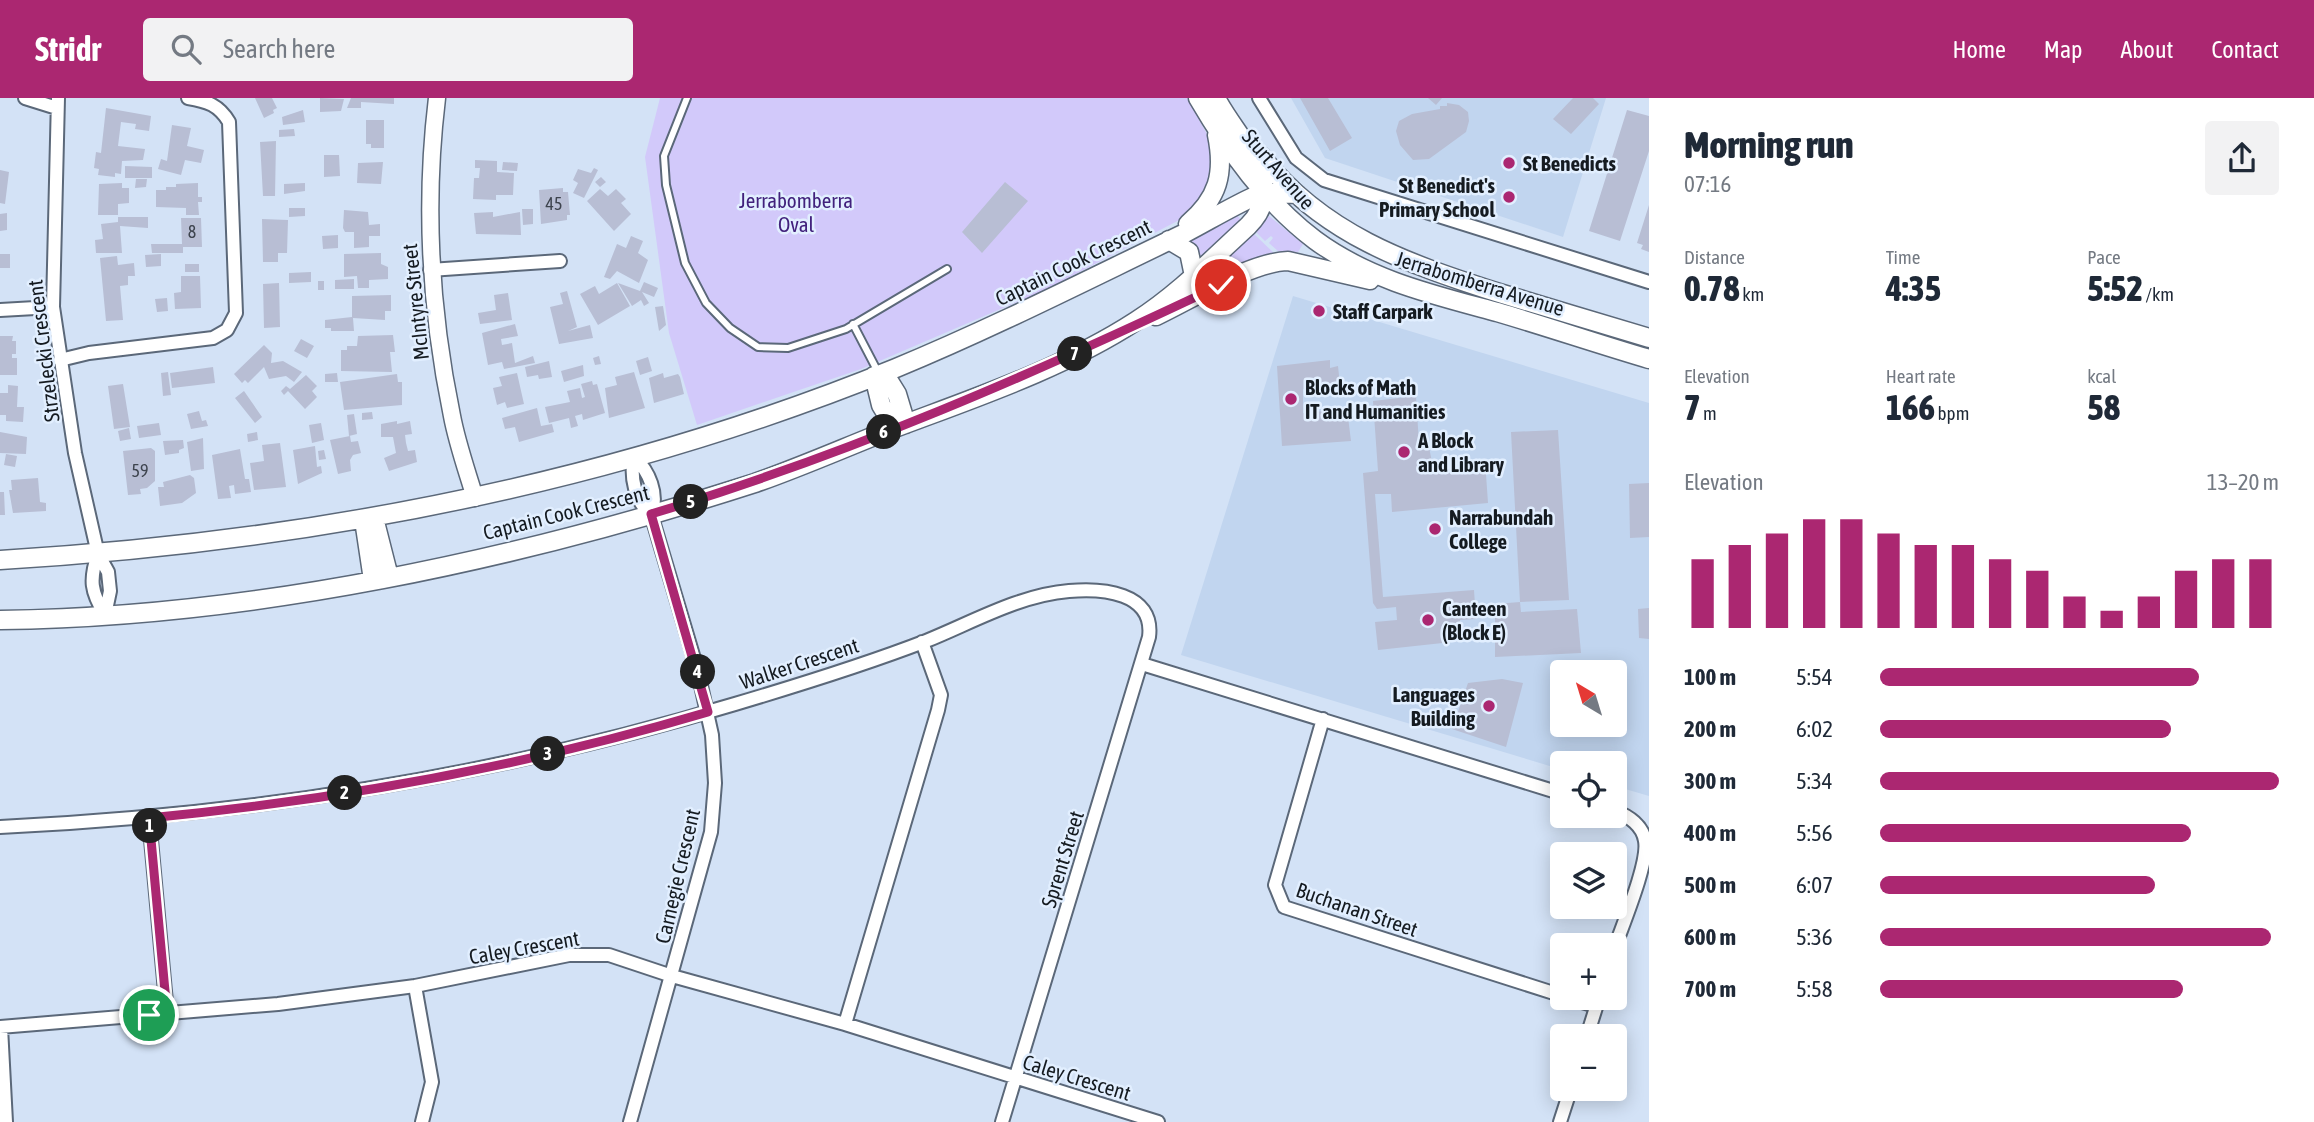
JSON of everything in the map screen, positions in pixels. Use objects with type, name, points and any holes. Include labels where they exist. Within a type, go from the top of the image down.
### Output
[{"type":"main road","name":"Sturt Avenue","points":[[1198,98],[1215,128],[1265,194],[1305,232]]},
{"type":"main road","points":[[1216,98],[1261,169],[1265,194]]},
{"type":"main road","name":"Sturt Avenue","points":[[1222,98],[1260,154],[1297,194],[1315,209]]},
{"type":"main road","points":[[1194,276],[1189,252],[1169,240],[1205,209],[1217,189],[1222,164],[1215,128]]},
{"type":"main road","name":"Captain Cook Crescent","points":[[0,620],[105,615],[246,600],[381,578],[561,538],[757,482],[1094,345],[1150,312],[1194,276],[1252,222],[1261,211],[1265,194]]},
{"type":"main road","name":"Captain Cook Crescent","points":[[0,560],[97,554],[232,540],[369,519],[475,498],[634,457],[733,429],[879,375],[1015,317],[1251,198],[1265,194],[1297,194]]},
{"type":"main road","name":"Jerrabomberra Avenue","points":[[1315,209],[1352,237],[1397,259],[1649,338]]},
{"type":"main road","name":"Jerrabomberra Avenue","points":[[1305,232],[1337,255],[1408,288],[1649,359]]},
{"type":"main road","points":[[1094,345],[1254,268],[1275,262],[1288,261],[1408,288]]},
{"type":"main road","points":[[1558,311],[1567,323],[1568,335]]},
{"type":"main road","points":[[879,375],[879,400],[900,426]]},
{"type":"main road","points":[[369,519],[381,578]]},
{"type":"street","points":[[25,98],[58,103]]},
{"type":"street","points":[[60,360],[89,353],[213,338],[227,330],[236,313],[229,122],[222,110],[206,101],[188,98]]},
{"type":"street","name":"McIntyre Street","points":[[437,98],[429,187],[430,270],[452,418],[475,498]]},
{"type":"street","name":"Sturt Avenue","points":[[1259,98],[1296,158],[1317,176],[1332,184],[1649,282]]},
{"type":"street","name":"Strzelecki Crescent","points":[[58,103],[53,307],[75,453],[97,554],[90,575],[92,593],[105,615]]},
{"type":"street","points":[[430,270],[560,261]]},
{"type":"street","points":[[0,310],[53,307]]},
{"type":"street","name":"Carnegie Crescent","points":[[630,1122],[711,832],[715,783],[708,712],[651,514],[641,507],[631,472],[634,457]]},
{"type":"street","name":"Walker Crescent","points":[[0,827],[149,818],[323,796],[476,770],[640,732],[708,712],[922,642],[1048,594],[1101,592],[1129,598],[1143,608]]},
{"type":"street","name":"Sprent Street","points":[[1002,1122],[1142,664],[1150,632],[1143,608]]},
{"type":"street","points":[[845,1024],[938,710],[941,695],[922,642]]},
{"type":"street","points":[[1142,664],[1550,790]]},
{"type":"street","name":"Buchanan Street","points":[[1323,719],[1275,886],[1284,907],[1550,992]]},
{"type":"street","points":[[1620,933],[1644,857],[1646,840],[1638,825],[1627,816]]},
{"type":"street","points":[[149,818],[167,1013]]},
{"type":"street","name":"Caley Crescent","points":[[1,1027],[278,1004],[415,986],[569,955],[609,955],[672,976],[845,1024],[1158,1122]]},
{"type":"street","points":[[415,986],[432,1082],[422,1122]]},
{"type":"street","points":[[1,1027],[6,1122]]},
{"type":"street","points":[[1560,1122],[1567,1101]]},
{"type":"lane","points":[[687,98],[664,156],[666,185],[685,263],[706,303],[730,328],[758,347],[788,348],[853,324],[947,269]]},
{"type":"lane","points":[[853,324],[879,375]]},
{"type":"shaded area","name":"St Benedict's Primary School","points":[[1291,98],[1606,98],[1563,237],[1325,158]]},
{"type":"shaded area","name":"Narrabundah College","points":[[1293,296],[1649,403],[1649,796],[1627,790],[1627,751],[1550,751],[1550,766],[1181,655]]},
{"type":"green space","name":"Jerrabomberra Oval","points":[[660,98],[1187,98],[1213,145],[1214,182],[1187,216],[1045,290],[861,369],[697,425],[669,333],[645,157]]},
{"type":"green space","points":[[1234,212],[1242,221],[1201,262],[1186,239]]},
{"type":"green space","points":[[1269,216],[1303,244],[1298,252],[1278,251],[1269,243],[1273,238],[1271,236],[1265,241],[1254,230]]},
{"type":"green space","points":[[1252,232],[1277,256],[1208,281],[1208,272]]},
{"type":"building","points":[[255,98],[272,98],[277,108],[273,110],[274,113],[264,118]]},
{"type":"building","points":[[320,98],[344,99],[341,111],[320,112]]},
{"type":"building","points":[[351,98],[394,98],[394,104],[361,102],[361,108],[347,108]]},
{"type":"building","points":[[1300,98],[1328,98],[1352,138],[1330,151]]},
{"type":"building","points":[[1428,98],[1442,98],[1436,105]]},
{"type":"building","points":[[1573,98],[1593,98],[1599,104],[1571,134],[1553,119]]},
{"type":"building","points":[[1447,103],[1459,105],[1468,112],[1466,132],[1429,159],[1413,160],[1400,145],[1396,131],[1399,121],[1412,114],[1440,109],[1440,106],[1447,106]]},
{"type":"building","points":[[106,108],[151,116],[149,131],[135,129],[136,124],[121,122],[118,146],[145,149],[143,160],[122,161],[121,174],[115,173],[115,177],[98,175],[99,169],[94,168],[96,152],[101,153]]},
{"type":"building","points":[[303,110],[305,122],[283,125],[282,117]]},
{"type":"building","points":[[1627,110],[1649,116],[1649,151],[1620,241],[1589,231]]},
{"type":"building","points":[[366,120],[384,120],[384,148],[371,148],[371,144],[366,144]]},
{"type":"building","points":[[172,125],[191,128],[187,146],[204,150],[201,163],[185,160],[181,175],[158,169],[161,159],[167,161]]},
{"type":"building","points":[[294,129],[295,136],[279,137],[279,130]]},
{"type":"building","points":[[276,141],[275,196],[263,196],[260,142]]},
{"type":"building","points":[[324,155],[339,155],[340,176],[324,177]]},
{"type":"building","points":[[475,160],[497,161],[497,172],[514,173],[513,195],[496,195],[496,200],[473,199],[474,178],[479,178],[480,168],[475,168]]},
{"type":"building","points":[[383,162],[381,184],[357,183],[358,163]]},
{"type":"building","points":[[503,162],[518,163],[517,171],[502,170]]},
{"type":"building","points":[[125,166],[152,167],[152,178],[125,178]]},
{"type":"building","points":[[594,168],[598,170],[584,198],[573,193],[578,183],[573,180],[578,169],[591,173]]},
{"type":"building","points":[[0,170],[9,172],[5,204],[0,203]]},
{"type":"building","points":[[601,177],[606,182],[600,187],[595,182]]},
{"type":"building","points":[[136,179],[147,179],[146,187],[135,188]]},
{"type":"building","points":[[1005,182],[1028,201],[982,253],[962,232]]},
{"type":"building","points":[[122,183],[122,188],[129,188],[129,203],[118,204],[118,215],[98,215],[99,184]]},
{"type":"building","points":[[198,183],[198,197],[202,197],[202,202],[198,202],[199,215],[186,215],[186,208],[156,207],[156,190],[176,187],[176,184]]},
{"type":"building","points":[[305,183],[305,191],[284,194],[284,184]]},
{"type":"building","points":[[563,188],[563,192],[568,192],[570,215],[567,215],[567,220],[541,224],[539,190]]},
{"type":"building","points":[[600,189],[608,196],[616,189],[626,199],[621,203],[631,214],[614,231],[587,201]]},
{"type":"building","points":[[1649,205],[1649,252],[1641,249],[1643,245],[1637,243]]},
{"type":"building","points":[[289,208],[305,208],[305,216],[289,217]]},
{"type":"building","points":[[522,209],[533,209],[533,224],[523,225]]},
{"type":"building","points":[[344,210],[368,212],[369,225],[380,224],[380,236],[369,236],[369,247],[354,248],[354,232],[345,232],[343,228]]},
{"type":"building","points":[[493,212],[493,217],[520,212],[521,235],[476,234],[474,213]]},
{"type":"building","points":[[7,213],[7,230],[0,231],[0,214]]},
{"type":"building","points":[[118,217],[148,217],[148,228],[120,226],[122,253],[96,253],[95,240],[103,239],[101,224],[118,222]]},
{"type":"building","points":[[181,218],[201,218],[202,247],[183,247],[183,253],[152,253],[151,244],[182,244]]},
{"type":"building","points":[[262,219],[288,220],[287,253],[278,253],[278,262],[263,262]]},
{"type":"building","points":[[338,235],[338,248],[323,249],[322,236]]},
{"type":"building","points":[[631,236],[643,241],[638,253],[648,260],[639,283],[617,271],[610,279],[604,277],[617,244],[626,248]]},
{"type":"building","points":[[381,253],[381,264],[388,267],[388,279],[369,280],[369,288],[358,288],[357,276],[344,277],[344,254]]},
{"type":"building","points":[[0,254],[10,254],[10,268],[0,268]]},
{"type":"building","points":[[161,254],[161,266],[146,267],[145,255]]},
{"type":"building","points":[[117,256],[118,265],[134,263],[135,276],[128,276],[128,285],[120,286],[123,320],[106,321],[100,258]]},
{"type":"building","points":[[185,264],[199,264],[199,272],[185,272]]},
{"type":"building","points":[[311,272],[311,282],[289,283],[289,273]]},
{"type":"building","points":[[181,276],[200,276],[201,308],[175,309],[174,293],[181,292]]},
{"type":"building","points":[[354,279],[354,289],[335,289],[335,280]]},
{"type":"building","points":[[318,281],[324,281],[324,290],[318,290]]},
{"type":"building","points":[[644,282],[658,288],[654,297],[642,292],[649,303],[644,306],[641,300],[632,306],[618,283],[640,291]]},
{"type":"building","points":[[279,283],[280,327],[264,328],[263,284]]},
{"type":"building","points":[[617,283],[630,306],[598,325],[580,294],[595,286],[599,294]]},
{"type":"building","points":[[567,291],[577,327],[568,331],[590,325],[593,338],[559,344],[550,307],[563,304],[560,293]]},
{"type":"building","points":[[508,293],[512,320],[480,324],[478,313],[496,310],[494,295]]},
{"type":"building","points":[[391,295],[391,311],[385,311],[385,320],[353,318],[354,331],[331,331],[331,328],[325,328],[325,320],[352,317],[352,296]]},
{"type":"building","points":[[167,298],[168,311],[157,312],[155,299]]},
{"type":"building","points":[[663,306],[666,325],[659,331],[655,307]]},
{"type":"building","points":[[515,324],[518,336],[501,339],[502,345],[512,343],[515,363],[533,356],[535,363],[504,369],[502,362],[488,365],[482,333]]},
{"type":"building","points":[[393,335],[395,352],[390,352],[392,372],[341,371],[341,350],[347,350],[347,346],[357,346],[358,336]]},
{"type":"building","points":[[0,336],[13,336],[12,341],[16,341],[16,354],[12,354],[12,358],[17,358],[17,375],[0,375]]},
{"type":"building","points":[[301,339],[314,346],[307,358],[294,351]]},
{"type":"building","points":[[264,345],[272,353],[271,363],[283,361],[302,372],[294,382],[286,376],[269,379],[264,367],[248,383],[245,380],[242,383],[234,374]]},
{"type":"building","points":[[599,356],[601,364],[595,365],[593,358]]},
{"type":"building","points":[[648,357],[652,371],[640,375],[636,361]]},
{"type":"building","name":"Blocks of Math IT and Humanities","points":[[1330,360],[1330,368],[1338,366],[1340,385],[1303,389],[1303,413],[1347,409],[1351,441],[1282,446],[1277,366]]},
{"type":"building","points":[[549,361],[552,377],[527,377],[525,367]]},
{"type":"building","points":[[583,365],[584,376],[564,382],[561,371]]},
{"type":"building","points":[[213,367],[215,383],[172,388],[170,373]]},
{"type":"building","points":[[168,372],[171,395],[163,396],[161,373]]},
{"type":"building","points":[[634,372],[645,408],[609,418],[605,388],[617,385],[615,377]]},
{"type":"building","points":[[337,373],[338,382],[325,382],[325,374]]},
{"type":"building","points":[[517,373],[524,404],[507,408],[505,402],[497,405],[493,388],[502,386],[499,377]]},
{"type":"building","points":[[663,373],[664,378],[678,374],[684,394],[654,403],[649,378]]},
{"type":"building","points":[[397,374],[398,382],[402,382],[402,405],[344,410],[340,382]]},
{"type":"building","points":[[306,375],[317,386],[312,391],[317,397],[305,409],[288,391],[284,395],[281,391],[286,386],[290,389]]},
{"type":"building","points":[[592,381],[593,385],[597,384],[605,413],[583,420],[582,414],[575,416],[578,426],[571,428],[569,418],[549,423],[545,407],[570,402],[567,391],[580,388],[582,398],[585,397],[581,384]]},
{"type":"building","points":[[123,384],[130,427],[114,429],[108,386]]},
{"type":"building","points":[[8,385],[18,386],[17,407],[24,407],[23,422],[6,421],[6,415],[0,415],[0,393],[8,393]]},
{"type":"building","points":[[244,391],[262,417],[255,423],[235,398]]},
{"type":"building","points":[[1416,396],[1419,444],[1428,442],[1432,462],[1485,460],[1488,503],[1392,512],[1391,494],[1375,494],[1383,597],[1474,590],[1476,619],[1460,620],[1461,641],[1378,650],[1375,622],[1397,620],[1396,607],[1377,609],[1373,603],[1363,473],[1378,471],[1373,401]]},
{"type":"building","points":[[537,408],[541,426],[552,424],[554,432],[519,442],[515,427],[505,429],[502,418]]},
{"type":"building","points":[[199,411],[202,421],[206,420],[208,426],[191,429],[187,414]]},
{"type":"building","points":[[372,412],[373,419],[362,420],[362,413]]},
{"type":"building","points":[[354,414],[357,434],[349,436],[347,415]]},
{"type":"building","points":[[397,421],[397,424],[410,421],[412,434],[405,435],[406,443],[408,451],[415,450],[417,462],[389,471],[384,458],[396,453],[393,437],[381,437],[381,424]]},
{"type":"building","points":[[159,423],[161,435],[139,438],[137,426]]},
{"type":"building","points":[[321,423],[324,440],[312,443],[309,425]]},
{"type":"building","points":[[129,428],[131,439],[120,441],[118,431]]},
{"type":"building","points":[[1558,430],[1569,600],[1520,602],[1511,432]]},
{"type":"building","points":[[0,432],[27,437],[26,454],[0,453]]},
{"type":"building","points":[[257,432],[258,440],[248,442],[247,434]]},
{"type":"building","points":[[350,436],[351,442],[358,441],[361,453],[353,455],[350,460],[351,471],[338,474],[330,440]]},
{"type":"building","points":[[203,438],[204,469],[191,471],[187,442]]},
{"type":"building","points":[[183,440],[184,448],[179,450],[179,453],[165,455],[163,441]]},
{"type":"building","points":[[280,443],[286,487],[254,490],[250,463],[264,461],[262,445]]},
{"type":"building","points":[[315,446],[317,467],[321,466],[322,473],[298,484],[293,450]]},
{"type":"building","points":[[151,448],[155,451],[155,481],[147,488],[140,489],[141,494],[128,495],[123,451]]},
{"type":"building","points":[[240,449],[245,479],[249,479],[251,492],[235,494],[234,485],[229,486],[231,498],[218,499],[212,455]]},
{"type":"building","points":[[324,450],[326,459],[319,460],[318,451]]},
{"type":"building","points":[[6,454],[17,456],[15,467],[4,465]]},
{"type":"building","points":[[190,475],[194,478],[196,493],[182,503],[160,506],[158,487],[164,487],[163,482]]},
{"type":"building","points":[[38,478],[40,502],[46,503],[46,511],[13,513],[9,490],[12,490],[11,480]]},
{"type":"building","points":[[1649,483],[1649,537],[1630,538],[1629,484]]},
{"type":"building","points":[[0,492],[4,492],[5,515],[0,515]]},
{"type":"building","points":[[1520,602],[1521,612],[1577,609],[1581,653],[1495,657],[1495,604]]},
{"type":"building","points":[[1649,608],[1649,639],[1639,638],[1638,609]]},
{"type":"building","name":"Languages Building","points":[[1502,679],[1523,683],[1506,747],[1452,729],[1468,683]]},
{"type":"place","name":"St Benedicts","points":[[1509,163]]},
{"type":"place","name":"St Benedict's Primary School","points":[[1509,197]]},
{"type":"place","name":"Staff Carpark","points":[[1319,311]]},
{"type":"place","name":"Blocks of Math IT and Humanities","points":[[1291,399]]},
{"type":"place","name":"A Block and Library","points":[[1404,452]]},
{"type":"place","name":"Narrabundah College","points":[[1435,529]]},
{"type":"place","name":"Canteen (Block E)","points":[[1428,620]]},
{"type":"place","name":"Languages Building","points":[[1489,706]]},
{"type":"route","points":[[149,1015],[167,1013],[149,818],[323,796],[488,768],[640,732],[708,712],[651,514],[757,482],[959,403],[1068,358],[1221,285]]}]
